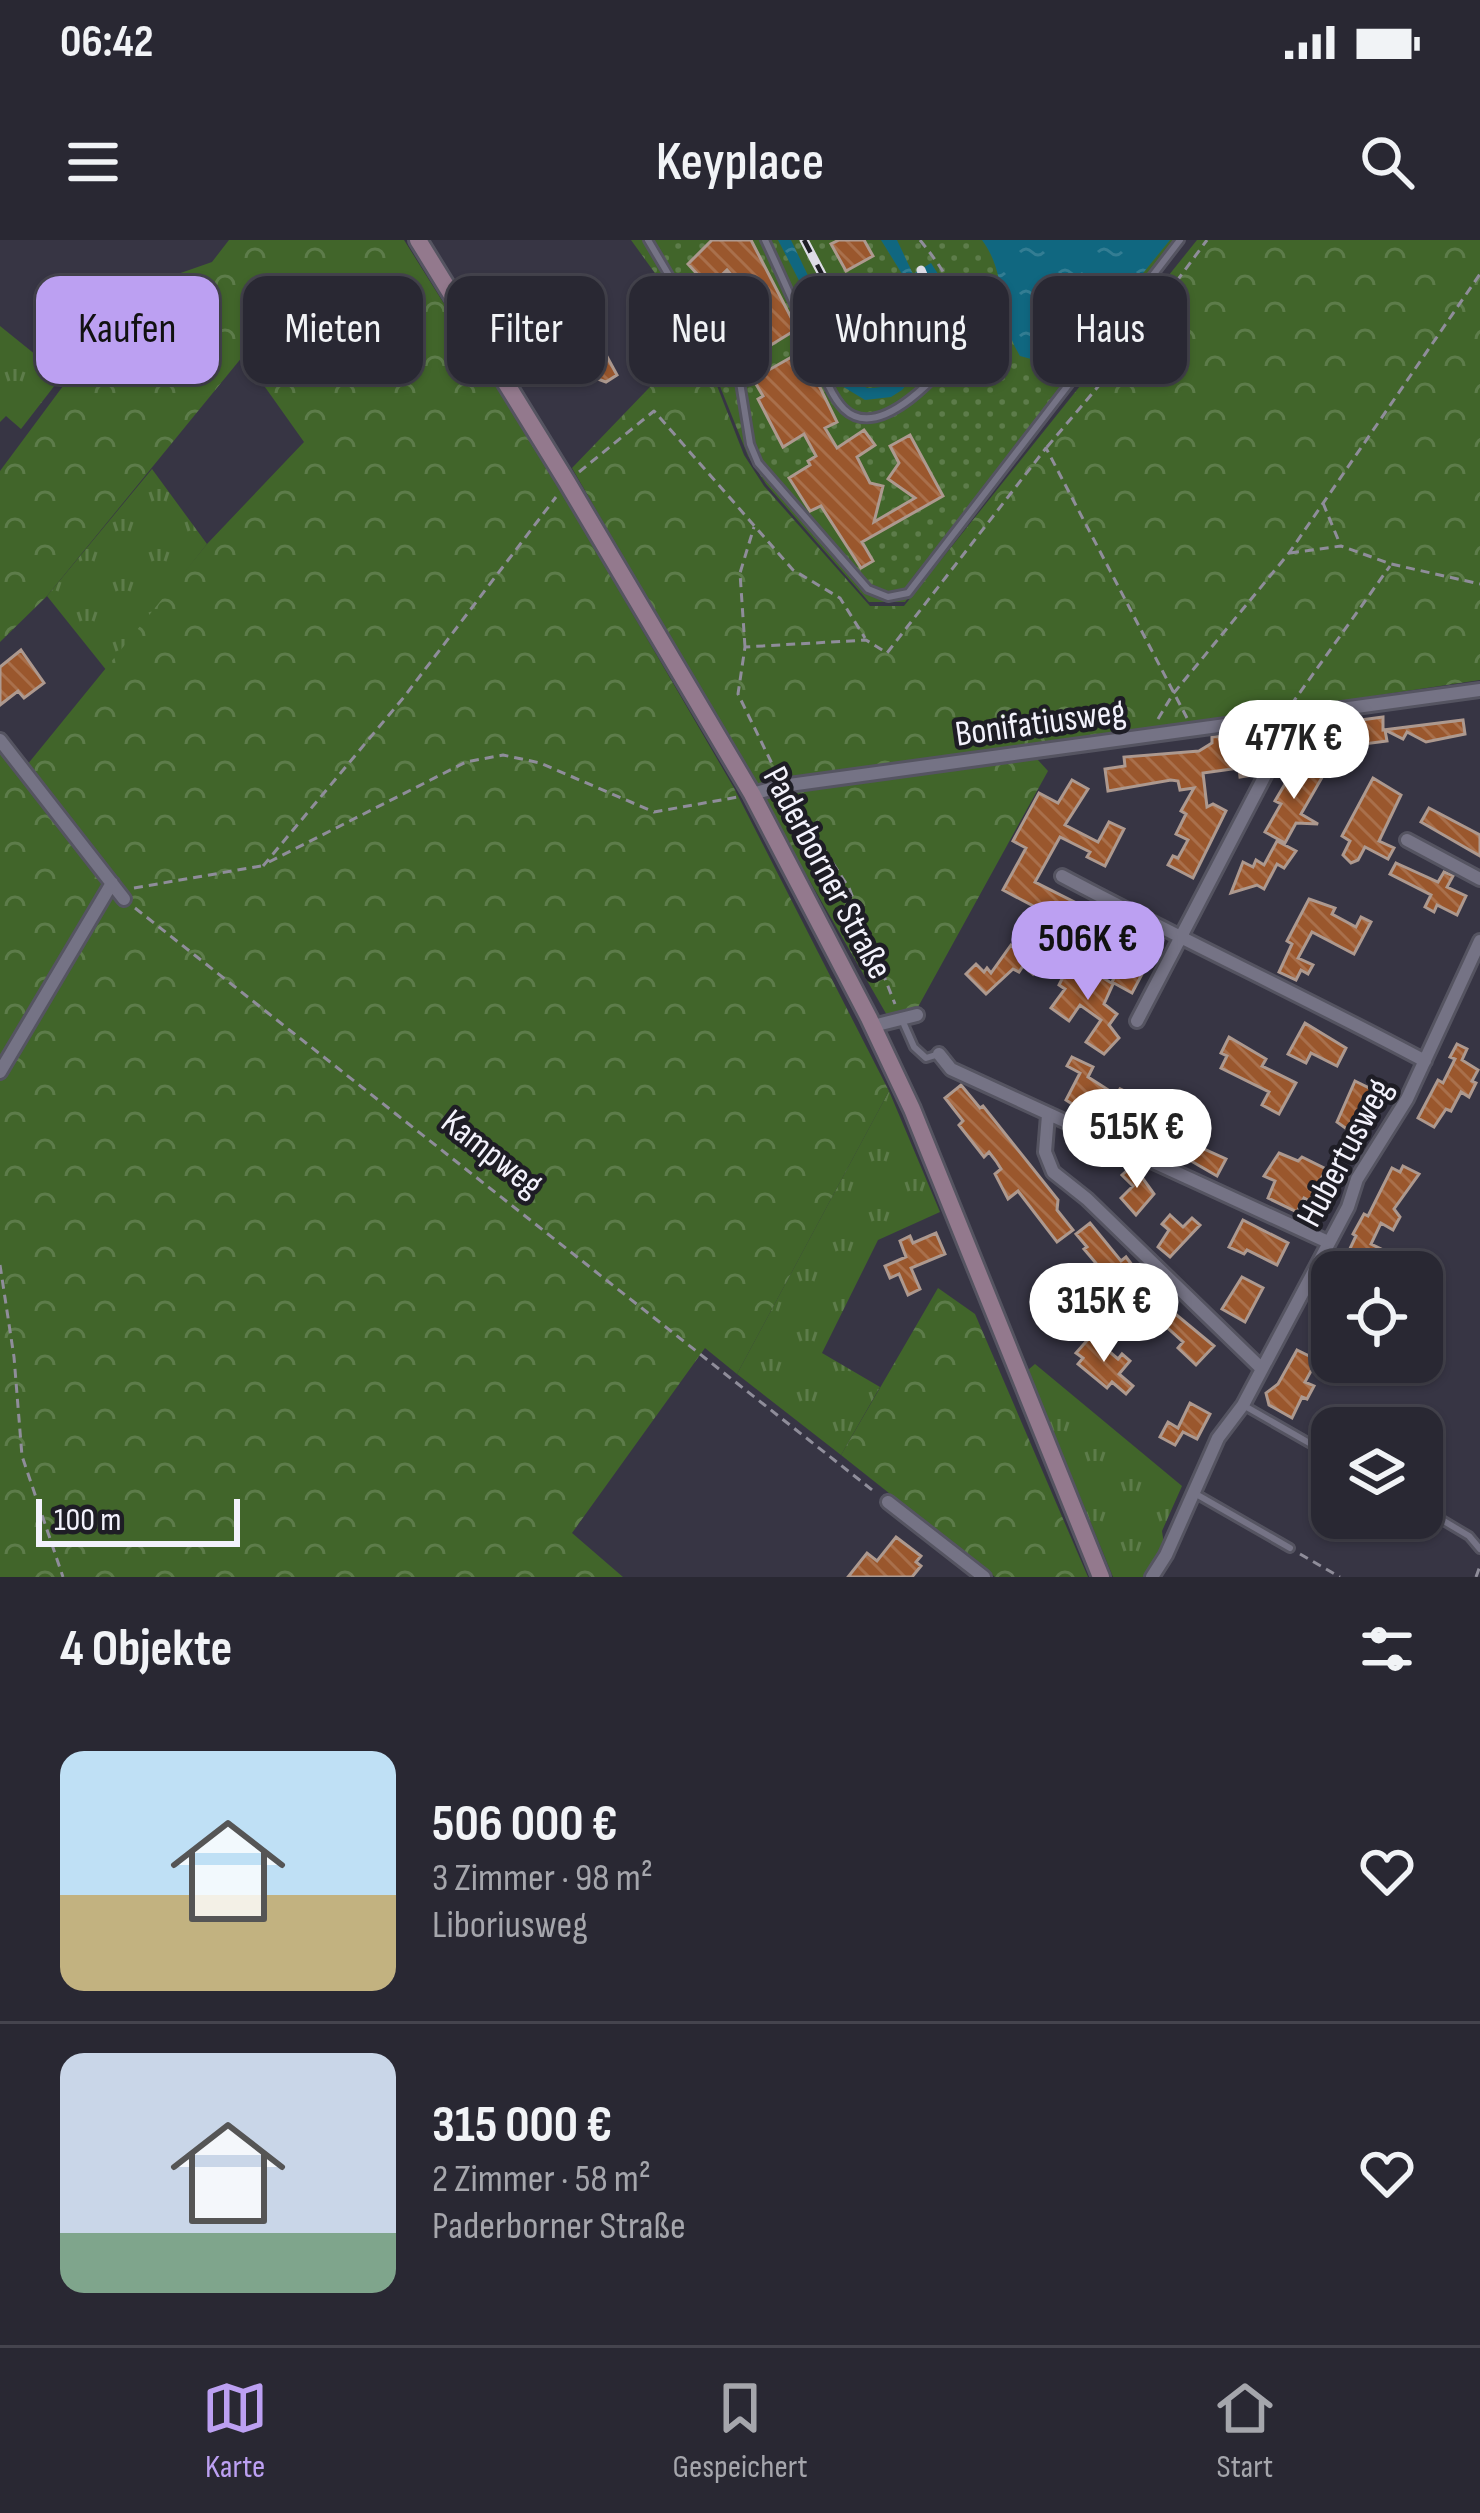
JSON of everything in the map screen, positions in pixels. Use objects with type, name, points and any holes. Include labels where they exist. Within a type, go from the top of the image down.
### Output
[{"type":"main road","name":"Paderborner Straße","points":[[418,240],[752,794],[873,1026],[912,1109],[1101,1577]]},
{"type":"street","name":"Bonifatiusweg","points":[[752,794],[782,786],[1480,690]]},
{"type":"street","points":[[1136,1021],[1283,741],[1281,718]]},
{"type":"street","points":[[0,740],[124,899]]},
{"type":"street","points":[[1407,840],[1480,879]]},
{"type":"street","points":[[1062,876],[1425,1061]]},
{"type":"street","points":[[0,1072],[112,883]]},
{"type":"street","name":"Hubertusweg","points":[[1152,1577],[1218,1438],[1244,1405],[1357,1179],[1407,1099],[1479,944]]},
{"type":"street","points":[[873,1026],[917,1015]]},
{"type":"street","points":[[939,1054],[951,1069],[1328,1242]]},
{"type":"street","points":[[1048,1115],[1045,1152],[1053,1172],[1087,1199],[1262,1369]]},
{"type":"street","points":[[888,1502],[984,1577]]},
{"type":"lane","points":[[648,240],[738,370],[750,444],[764,471],[868,589],[888,597],[908,593],[1180,240]]},
{"type":"lane","points":[[765,240],[793,303]]},
{"type":"lane","points":[[829,384],[841,406],[853,415],[873,416],[901,406],[926,384]]},
{"type":"lane","points":[[901,1019],[914,1047],[926,1058],[939,1054]]},
{"type":"lane","points":[[1244,1405],[1311,1444]]},
{"type":"lane","points":[[1192,1492],[1290,1548]]},
{"type":"lane","points":[[1443,1521],[1480,1549]]},
{"type":"path","points":[[920,240],[944,276]]},
{"type":"path","points":[[263,866],[404,697],[568,482],[654,411],[793,570],[839,598],[866,640],[887,652],[1107,376],[1208,240]]},
{"type":"path","points":[[1148,736],[1174,694],[1288,554],[1480,274]]},
{"type":"path","points":[[1046,448],[1194,730]]},
{"type":"path","points":[[1323,502],[1341,546]]},
{"type":"path","points":[[754,526],[740,573],[745,647],[738,694],[782,786],[849,888],[901,1019]]},
{"type":"path","points":[[1288,554],[1341,546],[1391,564],[1480,584]]},
{"type":"path","points":[[1281,718],[1391,564]]},
{"type":"path","points":[[745,647],[866,640]]},
{"type":"path","points":[[112,883],[127,889],[263,866],[466,762],[503,755],[540,764],[655,812],[752,794]]},
{"type":"path","name":"Kampweg","points":[[124,899],[888,1502]]},
{"type":"path","points":[[0,1265],[22,1456],[63,1577]]},
{"type":"path","points":[[1290,1548],[1340,1577]]},
{"type":"path","points":[[1476,1577],[1480,1566]]},
{"type":"green space","points":[[229,240],[404,240],[447,308],[447,384],[494,384],[556,482],[734,788],[889,1091],[737,1374],[705,1348],[572,1533],[623,1577],[0,1577],[0,732],[27,765],[207,544],[304,442],[263,384],[423,384],[423,276],[243,276],[243,356],[47,596],[0,642],[0,471],[65,384],[219,384],[219,276],[172,276],[212,262]]},
{"type":"green space","points":[[631,240],[1185,240],[1157,276],[1033,276],[1033,384],[1074,384],[905,602],[869,602],[766,484],[748,456],[719,384],[769,384],[769,276],[657,276]]},
{"type":"green space","points":[[1197,240],[1480,240],[1480,680],[1027,748],[1048,771],[918,1007],[888,1017],[572,468],[653,384],[716,384],[744,455],[764,486],[870,606],[904,606],[1082,384],[1187,384],[1187,276],[1168,276]]},
{"type":"green space","points":[[0,326],[36,355],[36,384],[56,384],[21,429],[6,416],[0,422]]},
{"type":"green space","points":[[152,469],[207,544],[107,671],[47,596]]},
{"type":"green space","points":[[889,1091],[940,1212],[878,1240],[822,1353],[880,1387],[841,1455],[737,1374]]},
{"type":"green space","points":[[938,1288],[975,1314],[1088,1577],[995,1577],[841,1455]]},
{"type":"green space","points":[[1035,1364],[1182,1486],[1162,1531],[1164,1545],[1144,1577],[1113,1577],[1028,1370]]},
{"type":"water","points":[[778,240],[791,240],[808,276],[797,276]]},
{"type":"water","points":[[881,240],[897,240],[913,274],[931,263],[939,276],[903,276]]},
{"type":"water","points":[[982,240],[1170,240],[1141,276],[1033,276],[1033,359],[1020,356],[1013,341],[1009,276],[998,276]]},
{"type":"water","points":[[907,384],[891,397],[865,400],[842,386]]},
{"type":"building","points":[[712,240],[751,240],[793,321],[793,331],[769,346],[769,276],[732,276],[727,270],[721,276],[699,276],[688,264]]},
{"type":"building","points":[[864,240],[873,256],[846,271],[831,244]]},
{"type":"building","points":[[605,353],[617,375],[605,382]]},
{"type":"building","points":[[793,356],[793,384],[818,384],[837,422],[825,428],[837,448],[864,430],[875,445],[857,457],[870,483],[883,486],[874,522],[915,498],[888,479],[899,463],[890,446],[910,435],[943,496],[862,542],[873,561],[861,568],[821,506],[810,511],[789,478],[816,456],[804,434],[783,447],[758,399],[763,396],[756,384],[769,384],[769,370]]},
{"type":"building","points":[[21,650],[44,683],[24,698],[18,691],[0,705],[0,667]]},
{"type":"building","points":[[1383,717],[1383,730],[1463,720],[1465,734],[1426,742],[1407,732],[1403,739],[1385,730],[1387,741],[1348,746],[1350,756],[1339,758],[1337,748],[1307,752],[1293,745],[1302,728]]},
{"type":"building","points":[[1232,735],[1233,741],[1255,738],[1259,765],[1253,767],[1253,775],[1240,777],[1239,768],[1203,773],[1207,807],[1213,804],[1226,811],[1193,878],[1168,865],[1188,840],[1176,834],[1186,814],[1181,811],[1194,788],[1180,790],[1178,781],[1171,780],[1108,791],[1105,769],[1125,766],[1124,757],[1199,751],[1212,743],[1212,737]]},
{"type":"building","points":[[1298,762],[1324,774],[1301,814],[1318,824],[1296,823],[1285,843],[1265,832],[1281,804],[1275,801]]},
{"type":"building","points":[[1373,778],[1401,795],[1379,841],[1394,848],[1388,859],[1365,847],[1351,863],[1343,855],[1350,841],[1342,836]]},
{"type":"building","points":[[1072,780],[1088,789],[1065,825],[1098,842],[1109,822],[1124,829],[1105,866],[1087,857],[1090,852],[1060,837],[1035,882],[1092,911],[1083,927],[1114,945],[1128,952],[1137,936],[1157,946],[1132,993],[1112,982],[1123,962],[1074,936],[1070,945],[1030,924],[1037,908],[1003,890],[1026,848],[1013,841],[1039,793],[1058,803]]},
{"type":"building","points":[[1429,808],[1480,835],[1480,856],[1421,822]]},
{"type":"building","points":[[1277,841],[1296,851],[1284,868],[1277,864],[1264,889],[1257,885],[1231,893],[1243,862],[1253,867],[1256,860],[1264,865]]},
{"type":"building","points":[[1396,863],[1438,882],[1444,872],[1453,876],[1447,887],[1466,896],[1457,915],[1437,905],[1434,912],[1425,907],[1431,895],[1390,874]]},
{"type":"building","points":[[1309,899],[1335,908],[1332,914],[1356,927],[1361,917],[1371,922],[1354,954],[1312,932],[1298,958],[1313,965],[1308,974],[1301,970],[1296,980],[1279,972],[1292,944],[1287,941]]},
{"type":"building","points":[[1020,944],[1043,960],[1033,974],[1023,966],[1019,972],[1013,969],[986,994],[966,974],[976,964],[991,973],[1011,945],[1018,950]]},
{"type":"building","points":[[1072,959],[1113,984],[1104,1004],[1117,1014],[1109,1025],[1119,1038],[1104,1054],[1086,1042],[1101,1020],[1080,1005],[1069,1021],[1051,1008],[1065,989],[1059,985]]},
{"type":"building","points":[[1305,1023],[1346,1048],[1337,1066],[1311,1053],[1306,1063],[1288,1054]]},
{"type":"building","points":[[1229,1037],[1266,1059],[1262,1066],[1296,1083],[1279,1114],[1262,1105],[1269,1092],[1221,1068],[1227,1056],[1221,1053]]},
{"type":"building","points":[[1457,1044],[1467,1049],[1462,1060],[1478,1070],[1472,1081],[1476,1083],[1469,1097],[1461,1092],[1451,1111],[1446,1109],[1434,1127],[1418,1118],[1438,1080],[1443,1083]]},
{"type":"building","points":[[1072,1057],[1093,1067],[1088,1077],[1116,1095],[1120,1089],[1131,1094],[1127,1102],[1150,1112],[1152,1108],[1188,1127],[1182,1139],[1226,1159],[1217,1176],[1155,1140],[1113,1124],[1120,1109],[1099,1096],[1089,1115],[1066,1100],[1080,1073],[1067,1066]]},
{"type":"building","points":[[1355,1081],[1377,1092],[1358,1137],[1337,1122]]},
{"type":"building","points":[[961,1085],[1058,1200],[1057,1210],[1073,1230],[1057,1242],[1018,1191],[1008,1199],[995,1174],[1001,1169],[996,1161],[989,1152],[984,1157],[959,1125],[963,1121],[945,1098]]},
{"type":"building","points":[[1279,1153],[1298,1161],[1302,1157],[1326,1169],[1310,1201],[1304,1198],[1297,1212],[1268,1198],[1275,1181],[1264,1176]]},
{"type":"building","points":[[1133,1165],[1154,1194],[1136,1215],[1121,1198],[1133,1186],[1122,1175]]},
{"type":"building","points":[[1403,1166],[1419,1174],[1394,1209],[1400,1217],[1393,1230],[1381,1223],[1371,1244],[1380,1251],[1349,1251],[1353,1234],[1364,1214],[1368,1216],[1392,1168],[1400,1172]]},
{"type":"building","points":[[1170,1215],[1183,1227],[1192,1218],[1200,1225],[1170,1257],[1158,1247],[1169,1230],[1162,1224]]},
{"type":"building","points":[[1243,1220],[1288,1243],[1277,1265],[1229,1247]]},
{"type":"building","points":[[1090,1223],[1121,1261],[1126,1257],[1139,1274],[1135,1277],[1214,1346],[1196,1365],[1178,1348],[1183,1342],[1162,1323],[1140,1330],[1130,1321],[1138,1313],[1076,1234]]},
{"type":"building","points":[[936,1233],[945,1254],[911,1268],[920,1289],[908,1295],[899,1274],[890,1278],[885,1266],[906,1257],[900,1241],[910,1236],[913,1243]]},
{"type":"building","points":[[1242,1277],[1263,1288],[1245,1322],[1222,1309]]},
{"type":"building","points":[[1091,1336],[1118,1359],[1122,1354],[1130,1361],[1119,1374],[1133,1386],[1126,1394],[1112,1382],[1107,1388],[1078,1364],[1083,1358],[1076,1353]]},
{"type":"building","points":[[1297,1350],[1311,1357],[1305,1382],[1314,1386],[1307,1399],[1302,1397],[1292,1418],[1269,1405],[1266,1393],[1278,1384]]},
{"type":"building","points":[[1190,1403],[1210,1414],[1197,1439],[1183,1432],[1175,1445],[1160,1437],[1168,1422],[1178,1428]]},
{"type":"building","points":[[896,1537],[921,1556],[916,1562],[921,1566],[912,1577],[848,1577],[867,1553],[877,1561]]},
{"type":"railway","points":[[804,240],[857,341],[880,353],[908,344],[924,325],[928,298],[921,270]]}]
